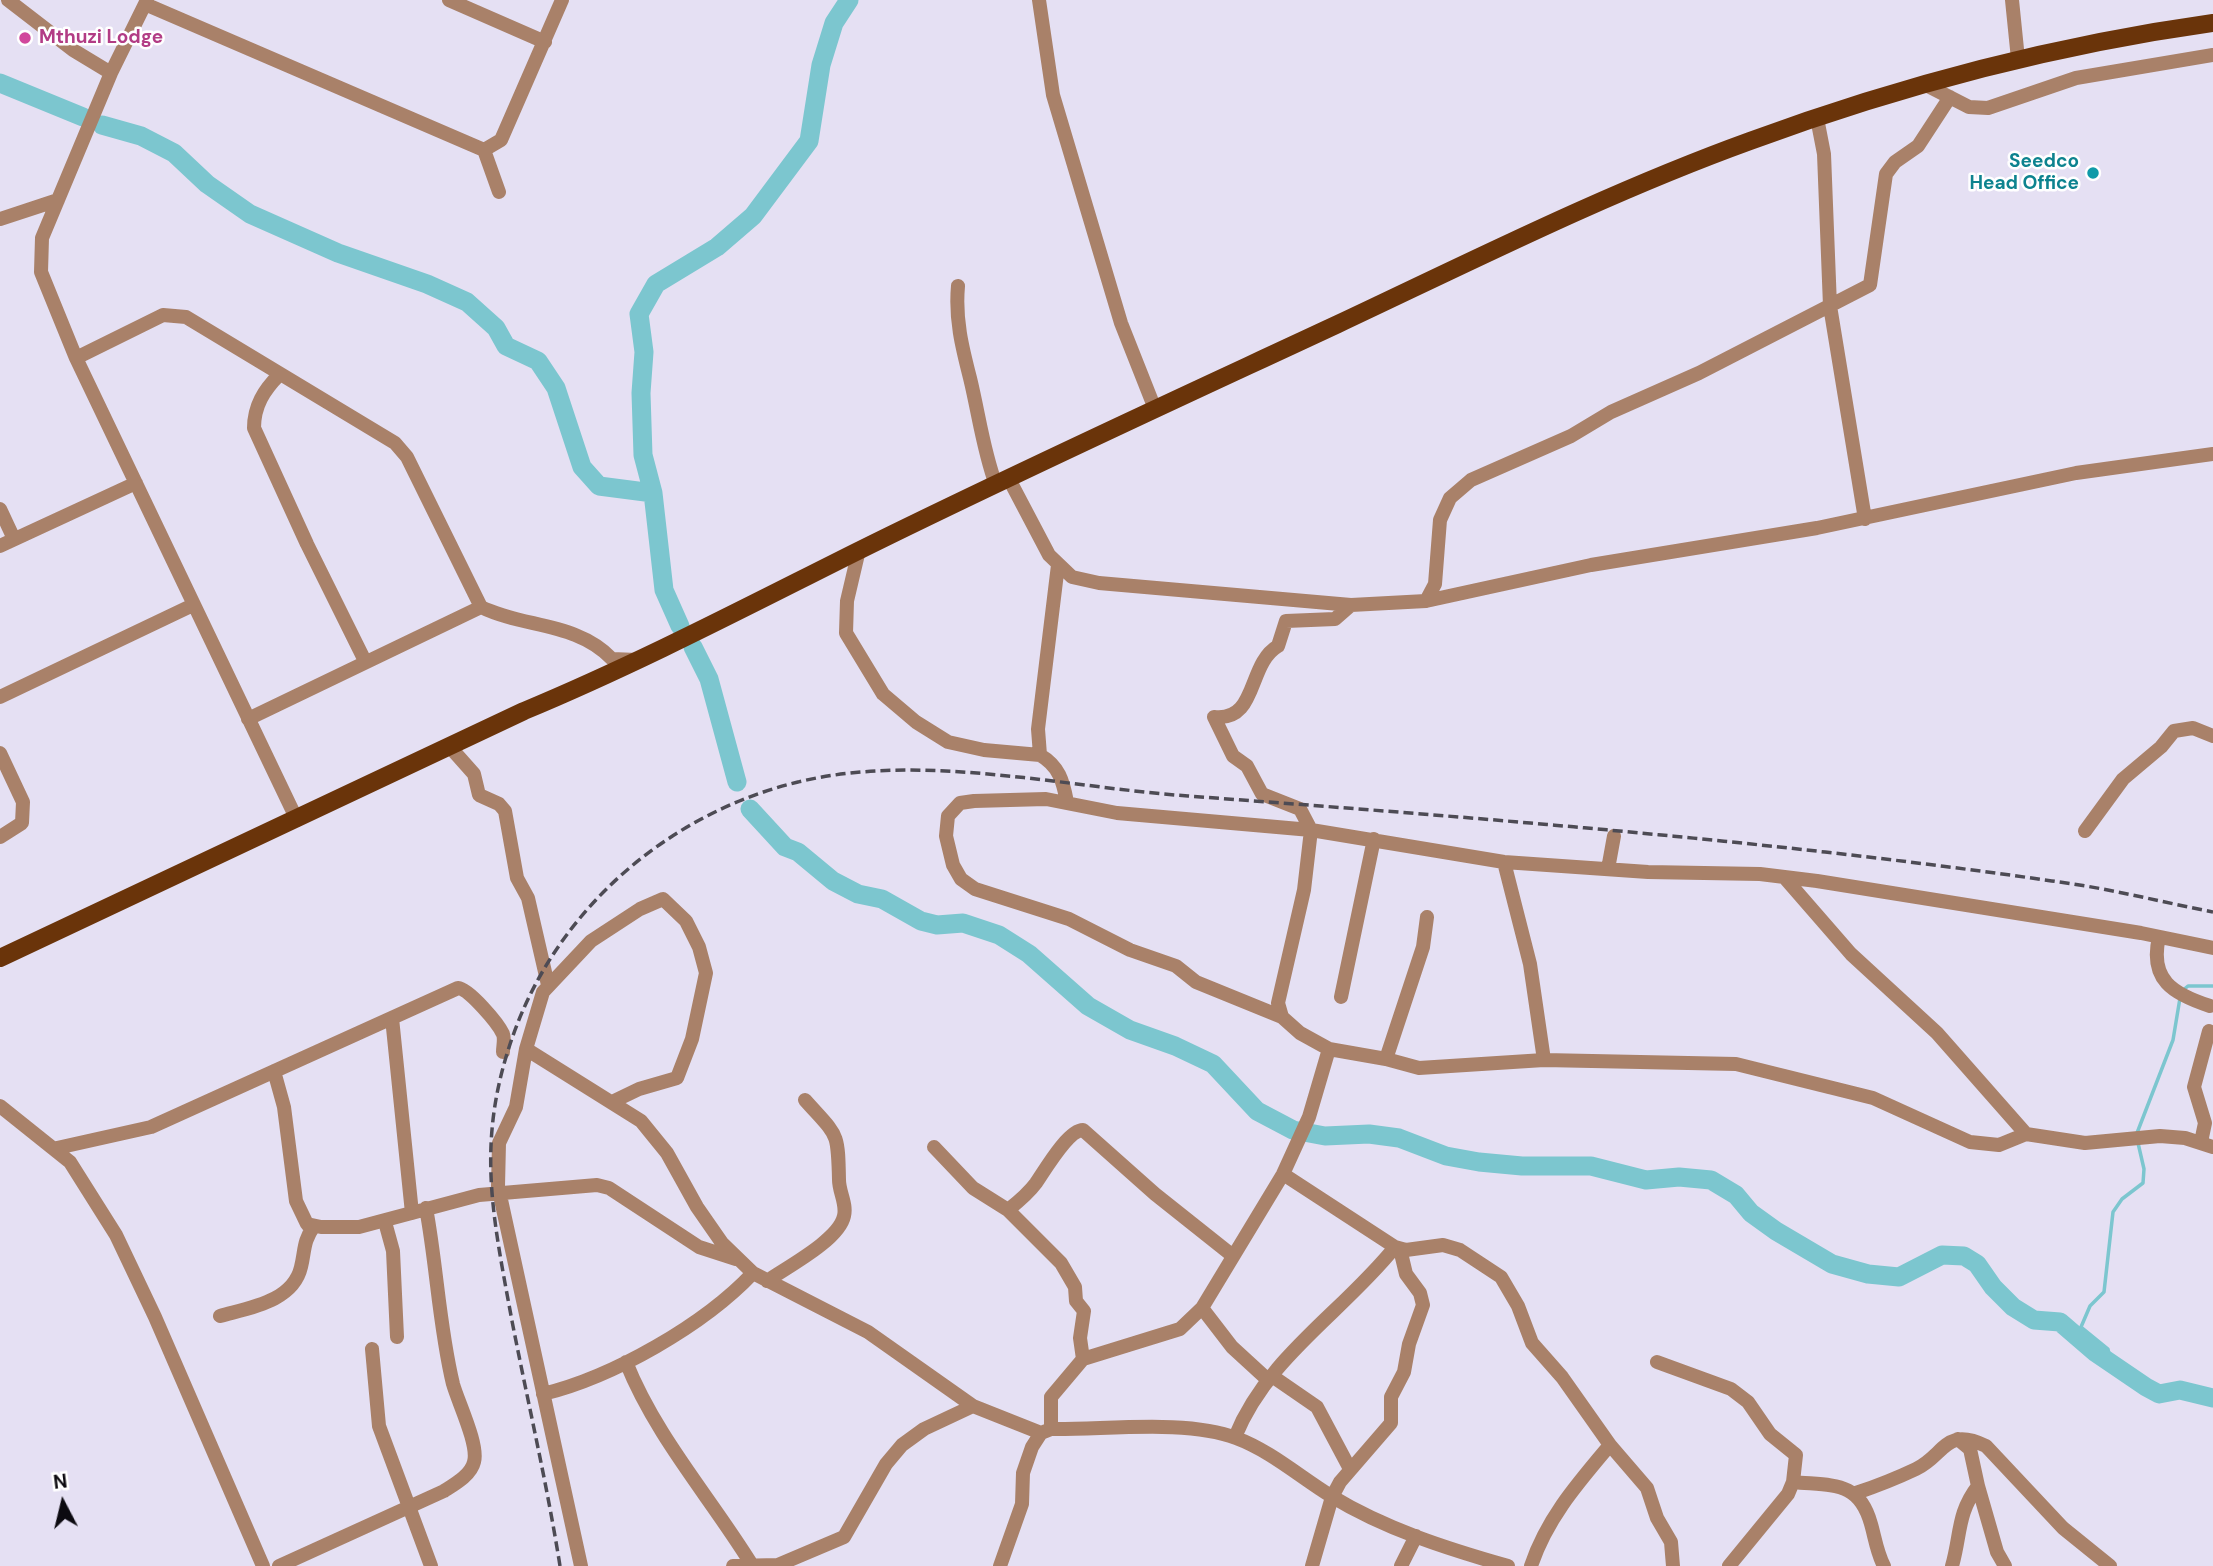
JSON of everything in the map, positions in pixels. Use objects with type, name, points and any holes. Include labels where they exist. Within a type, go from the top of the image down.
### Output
[{"type":"main road","points":[[0,958],[638,660],[859,550],[1155,410],[1593,206],[1690,164],[1816,118],[2018,59],[2085,44],[2213,23]]},
{"type":"street","points":[[8,0],[73,50],[111,73]]},
{"type":"street","points":[[449,0],[545,42]]},
{"type":"street","points":[[484,150],[501,140],[562,0]]},
{"type":"street","points":[[1039,0],[1053,95],[1121,323],[1155,410]]},
{"type":"street","points":[[2012,0],[2018,59]]},
{"type":"street","points":[[297,820],[76,358],[44,284],[39,261],[42,238],[111,73],[146,2],[484,150],[499,191]]},
{"type":"street","points":[[1926,85],[1969,107],[1988,108],[2076,78],[2213,55]]},
{"type":"street","points":[[1426,601],[1434,584],[1440,520],[1450,498],[1471,480],[1571,436],[1611,412],[1699,373],[1870,285],[1886,174],[1895,162],[1918,146],[1950,97]]},
{"type":"street","points":[[1816,118],[1824,154],[1830,306],[1865,519]]},
{"type":"street","points":[[0,219],[58,200]]},
{"type":"street","points":[[958,286],[956,302],[962,354],[987,461],[1058,565],[1072,577],[1100,583],[1352,606],[1426,601],[1591,565],[1865,519],[2076,473],[2213,454]]},
{"type":"street","points":[[76,358],[163,315],[176,314],[196,322],[279,375],[396,443],[407,457],[481,607]]},
{"type":"street","points":[[279,375],[264,390],[254,416],[254,428],[365,661]]},
{"type":"street","points":[[0,546],[136,483]]},
{"type":"street","points":[[0,509],[15,539]]},
{"type":"street","points":[[859,550],[847,601],[846,634],[883,694],[916,722],[948,742],[984,750],[1040,755],[1057,768],[1067,802]]},
{"type":"street","points":[[1040,755],[1038,729],[1058,565]]},
{"type":"street","points":[[0,697],[193,605]]},
{"type":"street","points":[[1282,1017],[1280,991],[1304,890],[1311,830],[1300,809],[1262,794],[1247,766],[1233,755],[1214,717],[1228,719],[1241,712],[1266,653],[1278,646],[1286,621],[1335,619],[1352,606]]},
{"type":"street","points":[[248,719],[481,607],[569,631],[600,646],[612,659],[638,660]]},
{"type":"street","points":[[2085,831],[2123,779],[2156,752],[2174,731],[2193,728],[2213,736]]},
{"type":"street","points":[[450,747],[474,774],[479,795],[499,804],[505,811],[517,878],[528,898],[548,985]]},
{"type":"street","points":[[0,753],[24,808],[22,823],[0,837]]},
{"type":"street","points":[[2209,1031],[2194,1087],[2204,1114],[2207,1144],[2144,1135],[2085,1143],[2026,1134],[1999,1145],[1982,1145],[1873,1098],[1737,1064],[1544,1060],[1419,1068],[1329,1049],[1300,1033],[1282,1017],[1196,982],[1176,966],[1137,954],[1069,919],[986,894],[961,879],[947,845],[947,823],[953,808],[974,801],[1046,799],[1129,814],[1311,830],[1504,862],[1784,877],[2159,936],[2213,948]]},
{"type":"street","points":[[1608,869],[1614,836]]},
{"type":"street","points":[[1340,997],[1374,839]]},
{"type":"street","points":[[1504,862],[1530,964],[1544,1060]]},
{"type":"street","points":[[1784,877],[1851,954],[1937,1033],[2026,1134]]},
{"type":"street","points":[[581,1566],[500,1194],[497,1166],[499,1143],[516,1107],[526,1049],[539,1000],[548,985],[591,940],[640,909],[663,899],[681,913],[692,932],[705,962],[705,983],[679,1075],[612,1102]]},
{"type":"street","points":[[1386,1059],[1423,947],[1427,917]]},
{"type":"street","points":[[2159,936],[2156,962],[2168,986],[2186,999],[2210,1006]]},
{"type":"street","points":[[57,1148],[152,1127],[463,988],[502,1032],[503,1052]]},
{"type":"street","points":[[279,1566],[454,1485],[471,1469],[475,1456],[453,1384],[419,1211],[392,1018]]},
{"type":"street","points":[[526,1049],[635,1116],[667,1153],[696,1207],[736,1259],[753,1273],[868,1332],[974,1406],[1046,1431],[1196,1430],[1235,1437],[1289,1467],[1332,1497],[1416,1536],[1508,1566]]},
{"type":"street","points":[[1000,1566],[1022,1504],[1028,1460],[1046,1431],[1051,1397],[1083,1359],[1180,1329],[1202,1308],[1283,1174],[1309,1117],[1329,1049]]},
{"type":"street","points":[[274,1071],[284,1107],[299,1213],[307,1224],[352,1228],[386,1222],[479,1195],[604,1186],[699,1247],[736,1259]]},
{"type":"street","points":[[767,1281],[828,1240],[842,1223],[845,1214],[839,1187],[837,1138],[805,1100]]},
{"type":"street","points":[[0,1105],[57,1148],[81,1176],[136,1275],[263,1566]]},
{"type":"street","points":[[1008,1210],[1037,1182],[1047,1161],[1076,1131],[1083,1130],[1155,1194],[1233,1256]]},
{"type":"street","points":[[933,1147],[973,1188],[1008,1210],[1022,1228],[1061,1263],[1072,1279],[1076,1301],[1084,1311],[1080,1338],[1083,1359]]},
{"type":"street","points":[[1283,1174],[1398,1248],[1443,1245],[1460,1250],[1501,1277],[1518,1306],[1532,1343],[1562,1377],[1610,1446],[1647,1488],[1663,1530],[1671,1542],[1673,1566]]},
{"type":"street","points":[[386,1222],[393,1251],[397,1337]]},
{"type":"street","points":[[220,1316],[284,1294],[298,1276],[303,1244],[314,1226]]},
{"type":"street","points":[[1235,1437],[1243,1417],[1270,1378],[1313,1329],[1358,1290],[1398,1248]]},
{"type":"street","points":[[1312,1566],[1332,1497],[1350,1469],[1391,1423],[1391,1397],[1404,1372],[1409,1344],[1423,1305],[1420,1293],[1406,1274],[1398,1248]]},
{"type":"street","points":[[543,1394],[581,1383],[626,1362],[710,1309],[753,1273]]},
{"type":"street","points":[[1202,1308],[1240,1356],[1317,1407],[1350,1469]]},
{"type":"street","points":[[372,1349],[379,1426],[431,1566]]},
{"type":"street","points":[[626,1362],[639,1395],[657,1420],[673,1453],[717,1509],[752,1565]]},
{"type":"street","points":[[1657,1362],[1731,1389],[1748,1402],[1770,1434],[1794,1451],[1793,1482],[1771,1518],[1729,1566]]},
{"type":"street","points":[[733,1566],[778,1565],[844,1537],[887,1464],[902,1445],[938,1422],[974,1406]]},
{"type":"street","points":[[1856,1493],[1919,1468],[1940,1447],[1958,1438],[1973,1440],[1986,1446],[2063,1528],[2110,1566]]},
{"type":"street","points":[[1958,1438],[1970,1449],[1997,1552],[2005,1566]]},
{"type":"street","points":[[1531,1566],[1538,1546],[1565,1499],[1610,1446]]},
{"type":"street","points":[[1793,1482],[1844,1488],[1856,1493],[1869,1516],[1884,1566]]},
{"type":"street","points":[[1952,1566],[1960,1536],[1959,1518],[1978,1486]]},
{"type":"street","points":[[1401,1566],[1416,1536]]},
{"type":"waterway","points":[[680,626],[664,590],[653,493],[643,455],[641,393],[644,352],[639,314],[656,284],[717,247],[753,216],[809,141],[821,65],[834,23],[849,0]]},
{"type":"waterway","points":[[0,83],[83,117]]},
{"type":"waterway","points":[[102,125],[141,136],[174,153],[207,184],[250,214],[338,253],[427,284],[467,302],[496,328],[506,346],[538,361],[556,388],[582,467],[599,486],[653,493]]},
{"type":"waterway","points":[[693,647],[709,679],[737,782]]},
{"type":"waterway","points":[[750,809],[785,847],[798,852],[833,881],[858,894],[882,899],[921,921],[937,925],[963,923],[999,935],[1029,954],[1088,1006],[1130,1030],[1175,1046],[1213,1064],[1257,1111],[1293,1130],[1325,1136],[1369,1134],[1399,1138],[1446,1156],[1479,1162],[1522,1166],[1591,1166],[1646,1180],[1679,1177],[1711,1180],[1736,1195],[1751,1213],[1776,1231],[1832,1264],[1868,1274],[1899,1277],[1942,1255],[1964,1256],[1977,1264],[1993,1287],[2013,1307],[2034,1320],[2060,1322],[2096,1353],[2146,1387],[2159,1394],[2180,1390],[2213,1398]]},
{"type":"waterway","points":[[2182,991],[2188,986],[2213,986]]},
{"type":"waterway","points":[[2137,1133],[2173,1040],[2180,998]]},
{"type":"waterway","points":[[2111,1363],[2108,1349],[2081,1327],[2090,1306],[2104,1292],[2113,1212],[2122,1199],[2143,1183],[2144,1169],[2138,1143]]},
{"type":"railway","points":[[560,1566],[498,1245],[491,1176],[491,1141],[503,1069],[515,1030],[535,985],[561,943],[591,905],[626,871],[664,841],[706,816],[751,796],[798,782],[845,774],[894,770],[992,774],[1140,792],[1520,822],[1853,855],[2073,884],[2213,912]]},
{"type":"place","name":"Mthuzi Lodge","points":[[25,38]]},
{"type":"place","name":"Seedco Head Office","points":[[2093,173]]}]
